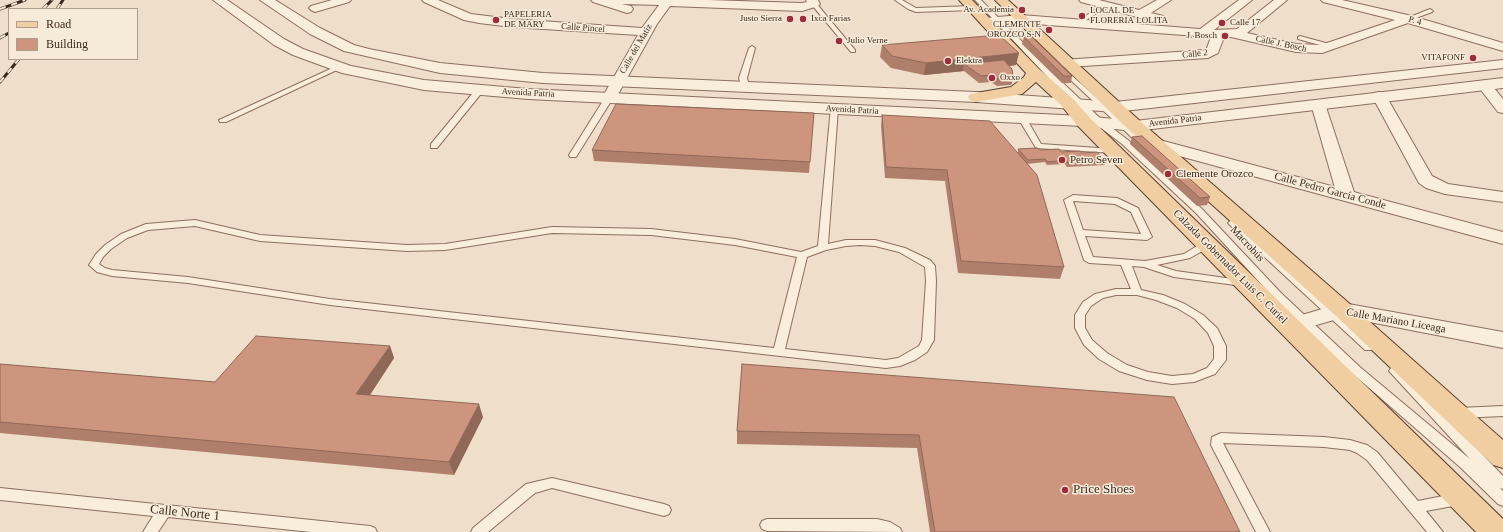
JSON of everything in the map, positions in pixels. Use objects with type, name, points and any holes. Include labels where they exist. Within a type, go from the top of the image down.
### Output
[{"type":"main road","points":[[1001,0],[1018,19],[1068,63],[1108,106],[1129,125],[1156,144],[1338,312],[1503,457]]},
{"type":"main road","name":"Calzada Gobernador Luis C. Curiel","points":[[972,3],[992,21],[1034,72],[1083,113],[1112,151],[1204,242],[1247,284],[1297,324],[1496,532]]},
{"type":"main road","points":[[976,97],[1016,91],[1030,80],[1034,72]]},
{"type":"street","name":"Avenida Patria","points":[[219,0],[280,42],[298,52],[339,67],[396,80],[480,90],[609,98],[1022,118],[1083,113],[1108,106],[1152,104],[1503,64]]},
{"type":"street","name":"Avenida Patria","points":[[266,0],[315,31],[349,48],[390,59],[440,68],[485,73],[976,97],[1083,113],[1129,125],[1503,83]]},
{"type":"street","points":[[315,8],[345,0]]},
{"type":"street","name":"Calle Pincel","points":[[428,0],[468,17],[512,23],[644,21]]},
{"type":"street","points":[[597,0],[644,21]]},
{"type":"street","points":[[614,0],[802,7],[812,3]]},
{"type":"street","points":[[1140,15],[1165,0]]},
{"type":"street","points":[[1205,30],[1246,0]]},
{"type":"street","points":[[992,21],[1018,19],[1225,33],[1240,32],[1281,0]]},
{"type":"street","name":"P. 4","points":[[1326,0],[1408,19],[1503,47]]},
{"type":"street","name":"Calle del Matiz","points":[[609,98],[644,21],[667,2]]},
{"type":"street","name":"Calle 2","points":[[1068,63],[1208,54],[1213,50],[1225,33],[1205,30],[1093,3]]},
{"type":"street","name":"Calle J. Bosch","points":[[1225,33],[1296,48],[1316,50],[1408,19]]},
{"type":"street","points":[[1484,85],[1503,110]]},
{"type":"street","points":[[1379,96],[1425,179],[1432,184],[1445,189],[1503,197]]},
{"type":"street","points":[[1318,104],[1346,195]]},
{"type":"street","name":"Calle Pedro García Conde","points":[[1156,144],[1503,238]]},
{"type":"street","name":"Calle Mariano Liceaga","points":[[1297,324],[1338,312],[1503,340]]},
{"type":"lane","points":[[898,0],[910,8],[920,10],[972,3]]},
{"type":"lane","points":[[995,0],[1018,19],[1026,28],[1037,46],[1108,106]]},
{"type":"lane","points":[[812,3],[853,51]]},
{"type":"lane","points":[[1080,22],[1093,3]]},
{"type":"lane","points":[[1408,19],[1430,11]]},
{"type":"lane","name":"Macrobús","points":[[992,21],[1083,113],[1125,142],[1199,210],[1277,295],[1297,324],[1357,371],[1465,463],[1503,500]]},
{"type":"lane","points":[[1300,38],[1331,46]]},
{"type":"lane","points":[[745,86],[743,78],[752,48]]},
{"type":"lane","points":[[223,120],[339,67]]},
{"type":"lane","points":[[434,146],[480,90]]},
{"type":"lane","points":[[573,155],[609,98]]},
{"type":"lane","points":[[823,248],[834,109]]},
{"type":"lane","points":[[1022,118],[1036,144],[1039,146],[1112,151]]},
{"type":"lane","name":"Macrobús","points":[[1129,125],[1338,312],[1482,464],[1503,484]]},
{"type":"lane","points":[[1080,233],[1144,238],[1147,236],[1137,212],[1133,208],[1116,201],[1070,198],[1068,200],[1089,260],[1145,264],[1174,274],[1247,284]]},
{"type":"lane","points":[[195,223],[260,238],[406,248],[445,247],[552,230],[651,232],[735,242],[802,255],[823,248],[846,243],[875,243],[902,250],[926,262],[930,266],[931,281],[928,340],[923,349],[900,362],[886,364],[330,302],[188,280],[112,273],[101,270],[94,265],[99,256],[108,247],[124,236],[146,227],[195,223]]},
{"type":"lane","points":[[1145,264],[1187,256],[1201,248],[1204,242]]},
{"type":"lane","points":[[779,352],[802,255]]},
{"type":"lane","points":[[1125,262],[1137,292]]},
{"type":"lane","points":[[1116,292],[1137,292],[1159,297],[1181,306],[1199,317],[1213,331],[1220,346],[1220,360],[1211,371],[1194,378],[1172,380],[1147,376],[1116,364],[1103,356],[1088,342],[1080,328],[1080,315],[1086,304],[1099,296],[1116,292]]},
{"type":"lane","points":[[1454,413],[1503,411]]},
{"type":"lane","points":[[1264,532],[1217,445],[1217,440],[1221,438],[1324,442],[1356,446],[1372,456],[1436,532]]},
{"type":"lane","points":[[478,532],[531,488],[552,483],[664,510]]},
{"type":"lane","name":"Calle Norte 1","points":[[0,494],[370,532]]},
{"type":"lane","points":[[1415,507],[1463,498]]},
{"type":"lane","points":[[150,532],[165,510]]},
{"type":"lane","points":[[768,525],[877,525],[885,526],[895,532]]},
{"type":"building","points":[[999,35],[1019,53],[926,63],[892,56],[882,45]]},
{"type":"building","points":[[1024,37],[1032,37],[1072,76],[1064,76]]},
{"type":"building","points":[[1004,60],[1012,69],[1013,76],[1011,78],[998,79],[992,75],[981,76],[964,64]]},
{"type":"building","points":[[616,104],[814,113],[810,162],[592,150]]},
{"type":"building","points":[[882,115],[990,121],[1037,175],[1064,267],[961,261],[947,170],[886,167]]},
{"type":"building","points":[[1142,136],[1210,197],[1200,198],[1132,137]]},
{"type":"building","points":[[1037,148],[1040,150],[1059,149],[1061,152],[1097,152],[1106,161],[1068,163],[1066,160],[1048,162],[1045,159],[1028,160],[1018,149]]},
{"type":"building","points":[[256,336],[390,346],[356,394],[479,404],[449,462],[0,422],[0,364],[215,382]]},
{"type":"building","name":"Price Shoes","points":[[742,364],[1174,397],[1240,532],[935,532],[919,435],[737,431]]},
{"type":"railway","points":[[0,9],[25,0]]},
{"type":"railway","points":[[44,8],[52,0]]},
{"type":"railway","points":[[58,8],[63,0]]},
{"type":"railway","points":[[0,38],[8,34]]},
{"type":"railway","points":[[0,82],[18,60]]},
{"type":"place","name":"Av. Academia","points":[[1022,10]]},
{"type":"place","name":"LOCAL DE FLORERIA LOLITA","points":[[1082,16]]},
{"type":"place","name":"Justo Sierra","points":[[790,19]]},
{"type":"place","name":"Ixca Farias","points":[[803,19]]},
{"type":"place","name":"PAPELERIA DE MARY","points":[[496,20]]},
{"type":"place","name":"Calle 17","points":[[1222,23]]},
{"type":"place","name":"CLEMENTE OROZCO S-N","points":[[1049,30]]},
{"type":"place","name":"J. Bosch","points":[[1225,36]]},
{"type":"place","name":"Julio Verne","points":[[839,41]]},
{"type":"place","name":"VITAFONF","points":[[1473,58]]},
{"type":"place","name":"Elektra","points":[[948,61]]},
{"type":"place","name":"Oxxo","points":[[992,78]]},
{"type":"place","name":"Petro Seven","points":[[1062,160]]},
{"type":"place","name":"Clemente Orozco","points":[[1168,174]]},
{"type":"place","name":"Price Shoes","points":[[1065,490]]}]
